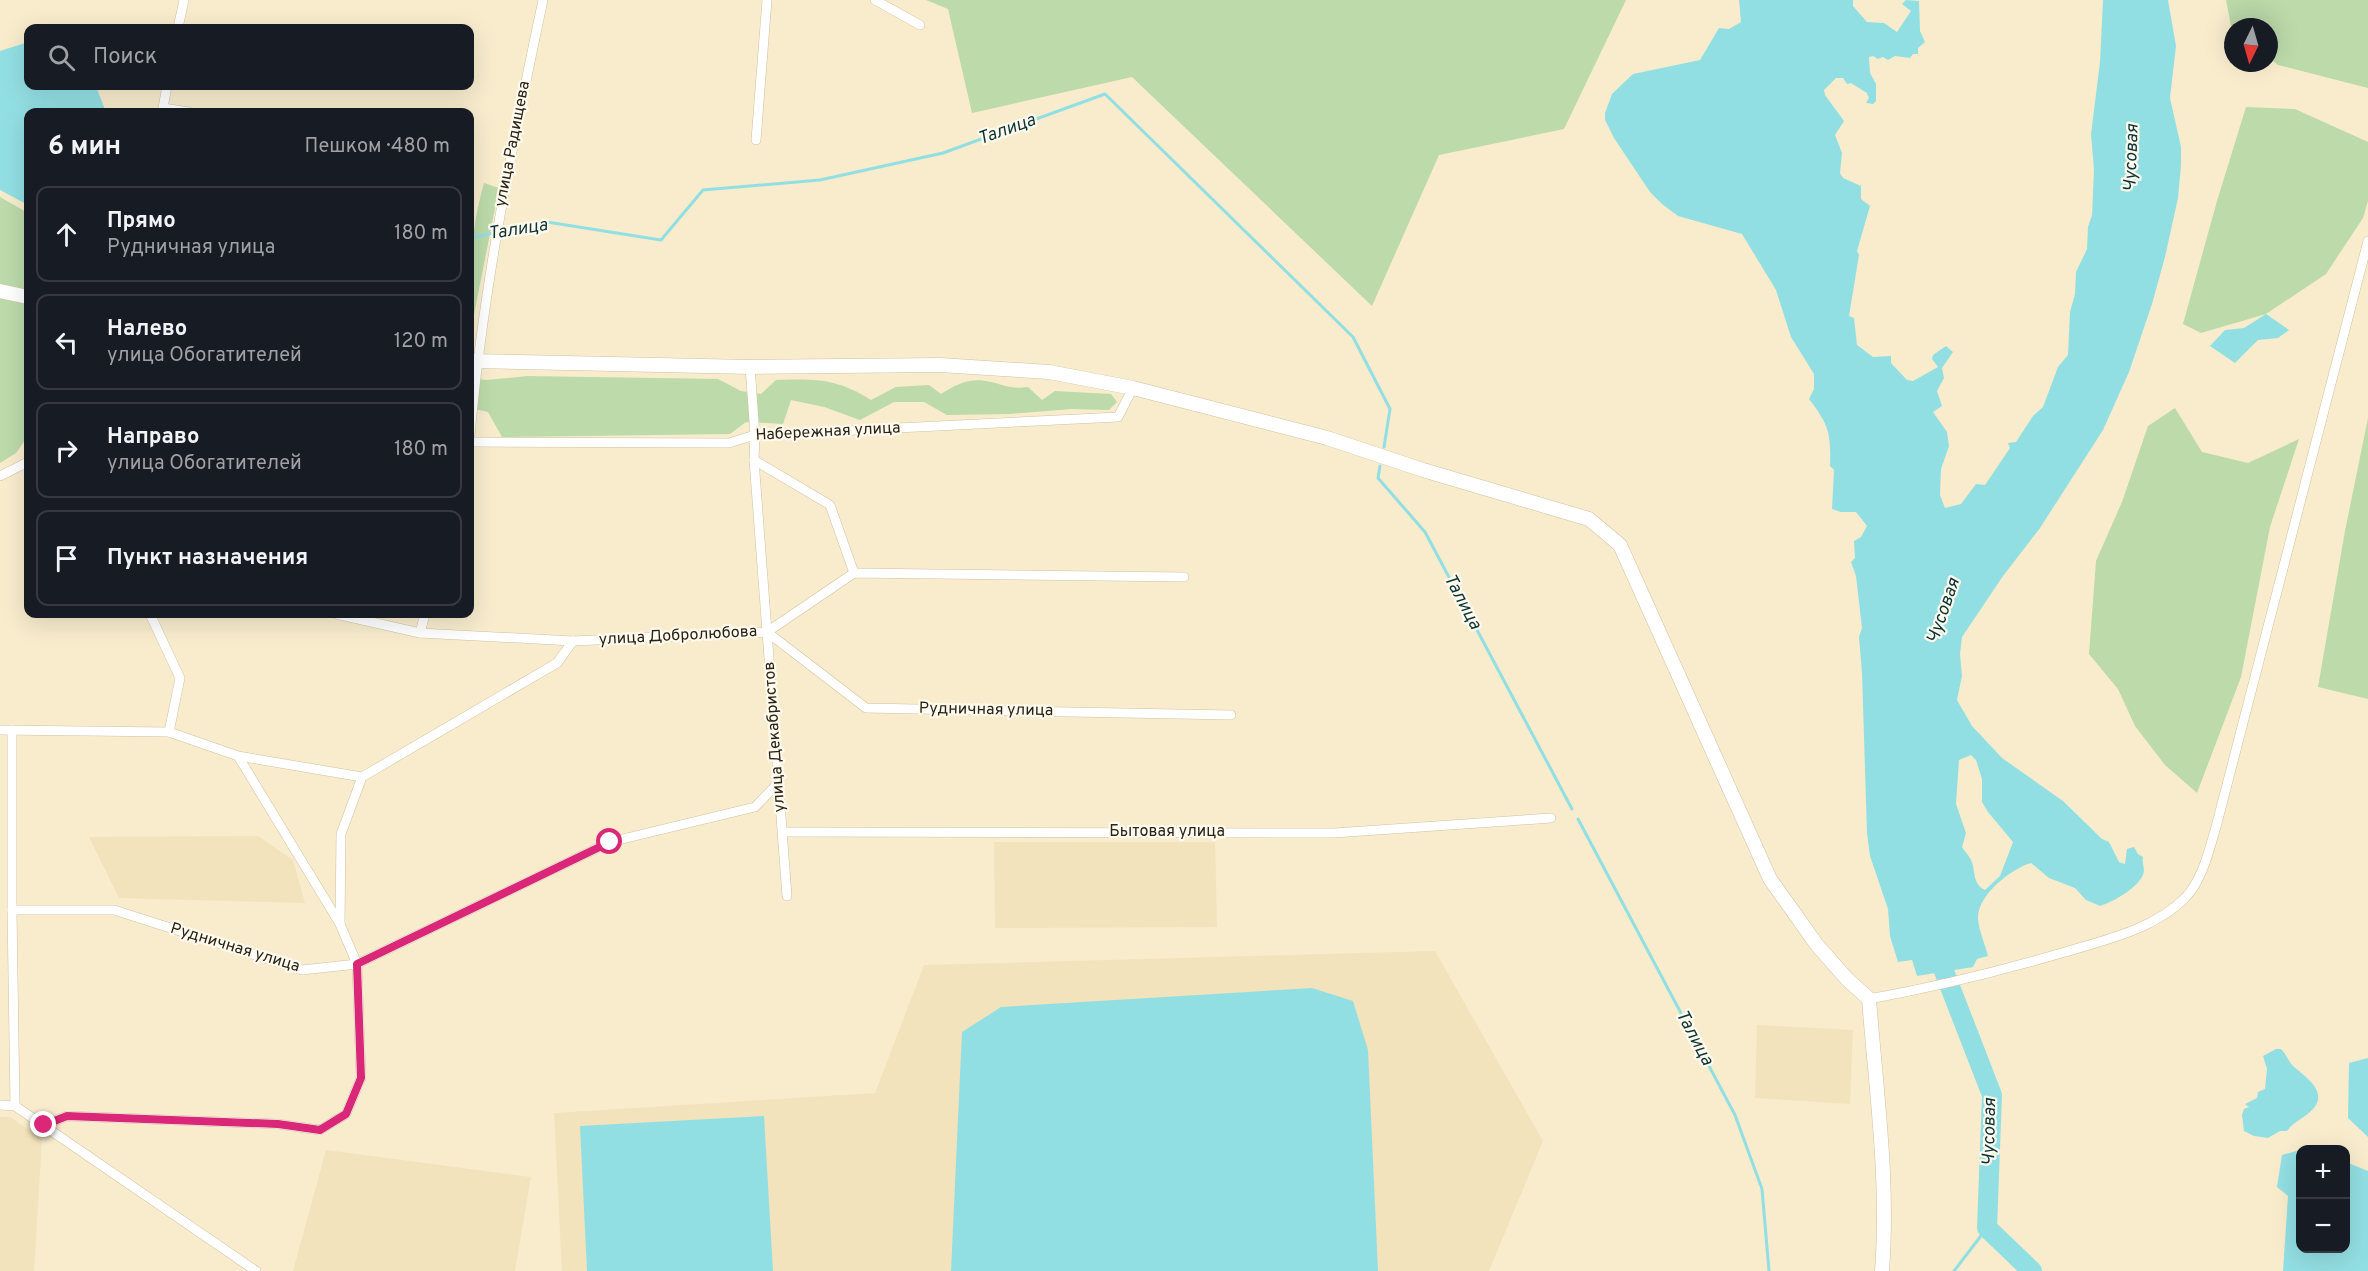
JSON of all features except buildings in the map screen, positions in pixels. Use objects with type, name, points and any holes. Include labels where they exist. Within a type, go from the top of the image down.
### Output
[{"type":"street","points":[[179,24],[184,0]]},
{"type":"street","name":"улица Радищева","points":[[474,355],[504,186],[543,0]]},
{"type":"street","points":[[756,140],[767,0]]},
{"type":"street","points":[[875,0],[920,25]]},
{"type":"street","points":[[163,108],[166,90]]},
{"type":"street","points":[[1869,999],[1996,972],[2118,936],[2156,920],[2185,898],[2196,883],[2216,826],[2368,242]]},
{"type":"street","points":[[0,291],[24,296]]},
{"type":"street","points":[[474,361],[750,367],[940,365],[1049,372],[1133,388],[1327,438],[1423,470],[1589,519],[1620,545],[1770,879],[1817,945],[1846,979],[1869,999],[1882,1144],[1886,1223],[1882,1271]]},
{"type":"street","name":"улица Декабристов","points":[[750,367],[755,435],[754,460],[788,896]]},
{"type":"street","name":"Набережная улица","points":[[474,442],[729,443],[755,435],[1118,417],[1133,388]]},
{"type":"street","points":[[754,460],[830,505],[854,573],[1184,577]]},
{"type":"street","points":[[0,476],[24,464]]},
{"type":"street","name":"улица Добролюбова","points":[[354,618],[420,633],[573,641],[767,632],[854,573]]},
{"type":"street","points":[[153,618],[180,678],[169,732]]},
{"type":"street","points":[[420,633],[424,618]]},
{"type":"street","name":"Рудничная улица","points":[[767,632],[866,708],[1231,715]]},
{"type":"street","points":[[340,924],[341,834],[362,777],[556,663],[573,641]]},
{"type":"street","points":[[0,730],[169,732],[238,756],[362,777]]},
{"type":"street","points":[[12,730],[15,1106]]},
{"type":"street","points":[[44,1125],[67,1116],[278,1124],[320,1130],[346,1114],[361,1078],[357,964],[340,924],[238,756]]},
{"type":"street","name":"Рудничная улица","points":[[12,910],[114,910],[302,970],[357,964],[610,842],[755,807],[778,783]]},
{"type":"street","name":"Бытовая улица","points":[[783,832],[1334,833],[1551,818]]},
{"type":"street","points":[[0,1105],[15,1106],[256,1271]]},
{"type":"shaded area","points":[[258,836],[293,860],[305,903],[119,898],[89,837]]},
{"type":"shaded area","points":[[994,842],[1215,842],[1217,927],[995,928]]},
{"type":"shaded area","points":[[1435,951],[1543,1141],[1489,1271],[562,1271],[554,1113],[875,1093],[924,965]]},
{"type":"shaded area","points":[[1757,1025],[1853,1030],[1850,1104],[1755,1098]]},
{"type":"shaded area","points":[[0,1117],[10,1117],[42,1139],[34,1271],[0,1271]]},
{"type":"shaded area","points":[[326,1150],[531,1177],[515,1271],[293,1271]]},
{"type":"green space","points":[[926,0],[1626,0],[1564,129],[1439,155],[1372,306],[1132,77],[972,113],[948,9]]},
{"type":"green space","points":[[2226,0],[2368,0],[2368,88],[2278,65],[2278,18],[2229,18]]},
{"type":"green space","points":[[2246,107],[2295,109],[2368,142],[2368,201],[2363,218],[2326,274],[2266,314],[2201,333],[2183,324]]},
{"type":"green space","points":[[484,183],[499,188],[474,315],[474,230]]},
{"type":"green space","points":[[0,197],[24,211],[24,442],[16,453],[0,463]]},
{"type":"green space","points":[[528,376],[718,379],[741,391],[761,394],[776,380],[814,380],[847,387],[871,400],[896,387],[929,385],[941,394],[962,383],[980,380],[1011,387],[1028,387],[1042,400],[1055,391],[1111,394],[1117,402],[1109,410],[1072,409],[1009,414],[947,415],[924,402],[894,402],[860,420],[824,407],[791,400],[783,424],[746,422],[730,434],[502,437],[488,412],[474,409],[474,378],[486,380]]},
{"type":"green space","points":[[2175,408],[2202,452],[2248,463],[2299,439],[2270,527],[2241,677],[2197,793],[2165,765],[2135,726],[2118,689],[2089,654],[2096,561],[2122,502],[2148,426]]},
{"type":"green space","points":[[2368,418],[2368,699],[2318,687],[2345,531]]},
{"type":"water","points":[[1739,0],[1853,0],[1853,6],[1867,22],[1884,23],[1897,32],[1911,11],[1902,4],[1906,0],[1919,1],[1920,31],[1925,42],[1918,48],[1918,54],[1913,54],[1910,58],[1895,56],[1888,60],[1883,57],[1878,59],[1873,56],[1869,57],[1870,73],[1876,84],[1876,101],[1873,104],[1866,103],[1869,98],[1867,93],[1851,83],[1847,84],[1843,78],[1836,78],[1824,90],[1825,95],[1844,121],[1835,135],[1842,153],[1840,173],[1843,178],[1861,186],[1861,199],[1870,206],[1857,251],[1859,255],[1849,316],[1854,318],[1857,345],[1873,357],[1891,356],[1891,363],[1907,380],[1913,381],[1938,367],[1932,359],[1933,355],[1946,346],[1953,352],[1942,368],[1944,378],[1937,391],[1942,406],[1933,412],[1947,432],[1949,446],[1941,469],[1940,495],[1945,508],[1961,504],[1976,484],[1985,485],[2010,448],[2008,443],[2016,442],[2033,416],[2043,407],[2058,367],[2068,355],[2070,312],[2075,294],[2076,272],[2087,249],[2088,227],[2092,215],[2094,170],[2091,134],[2100,62],[2103,0],[2168,0],[2176,46],[2170,98],[2181,147],[2181,165],[2178,198],[2152,304],[2129,372],[2103,430],[2040,528],[2003,576],[1962,637],[1960,654],[1962,676],[1957,700],[1972,726],[2002,758],[2063,801],[2102,839],[2109,842],[2119,862],[2125,864],[2127,849],[2134,847],[2143,857],[2144,871],[2133,888],[2100,906],[2086,900],[2075,888],[2049,878],[2031,863],[2014,871],[1989,892],[1979,910],[1978,919],[1988,956],[1977,959],[1973,967],[1917,976],[1912,960],[1898,962],[1890,936],[1888,909],[1870,856],[1867,833],[1859,637],[1862,628],[1856,576],[1851,562],[1855,558],[1854,541],[1861,537],[1867,526],[1856,512],[1841,512],[1832,509],[1834,470],[1830,466],[1829,437],[1825,423],[1809,399],[1814,389],[1814,374],[1791,337],[1776,290],[1742,234],[1678,216],[1662,204],[1650,192],[1614,138],[1605,120],[1605,113],[1612,94],[1633,74],[1700,60],[1719,28],[1729,29],[1741,22]],"holes":[[[1971,755],[1976,760],[1982,779],[1982,802],[2013,842],[2000,876],[1985,890],[1978,884],[1973,864],[1962,847],[1966,833],[1956,804],[1959,760]]]},
{"type":"water","points":[[24,43],[24,90],[97,90],[104,108],[24,108],[24,203],[0,190],[0,51]]},
{"type":"water","points":[[2266,314],[2289,330],[2278,338],[2258,340],[2235,363],[2210,346],[2225,330],[2244,328]]},
{"type":"water","points":[[1312,988],[1353,1001],[1368,1050],[1378,1271],[951,1271],[962,1032],[1001,1007]]},
{"type":"water","points":[[2276,1049],[2281,1049],[2292,1065],[2309,1079],[2317,1090],[2317,1102],[2310,1112],[2287,1131],[2280,1131],[2268,1138],[2254,1136],[2244,1131],[2242,1115],[2244,1109],[2249,1107],[2245,1104],[2257,1098],[2258,1092],[2265,1089],[2267,1069],[2263,1056]]},
{"type":"water","points":[[2368,1058],[2368,1137],[2348,1118],[2349,1063]]},
{"type":"water","points":[[764,1116],[773,1271],[587,1271],[580,1126]]},
{"type":"water","points":[[2296,1151],[2296,1253],[2350,1253],[2350,1164],[2368,1171],[2368,1271],[2283,1271],[2288,1196],[2277,1187],[2282,1155]]},
{"type":"waterway","name":"Талица","points":[[501,232],[547,222],[661,240],[703,190],[820,180],[943,153],[1105,94],[1353,337],[1390,409],[1384,447]]},
{"type":"waterway","name":"Талица","points":[[474,237],[494,233]]},
{"type":"waterway","name":"Талица","points":[[1380,466],[1378,478],[1425,532],[1572,809]]},
{"type":"waterway","name":"Талица","points":[[1578,819],[1735,1115],[1762,1189],[1769,1271]]},
{"type":"waterway","name":"Чусовая","points":[[1935,948],[1992,1095],[1987,1228],[2032,1271]]},
{"type":"waterway","points":[[1954,1271],[1987,1228]]},
{"type":"route","points":[[44,1125],[67,1116],[278,1124],[320,1130],[346,1114],[361,1078],[357,964],[610,842]]}]
